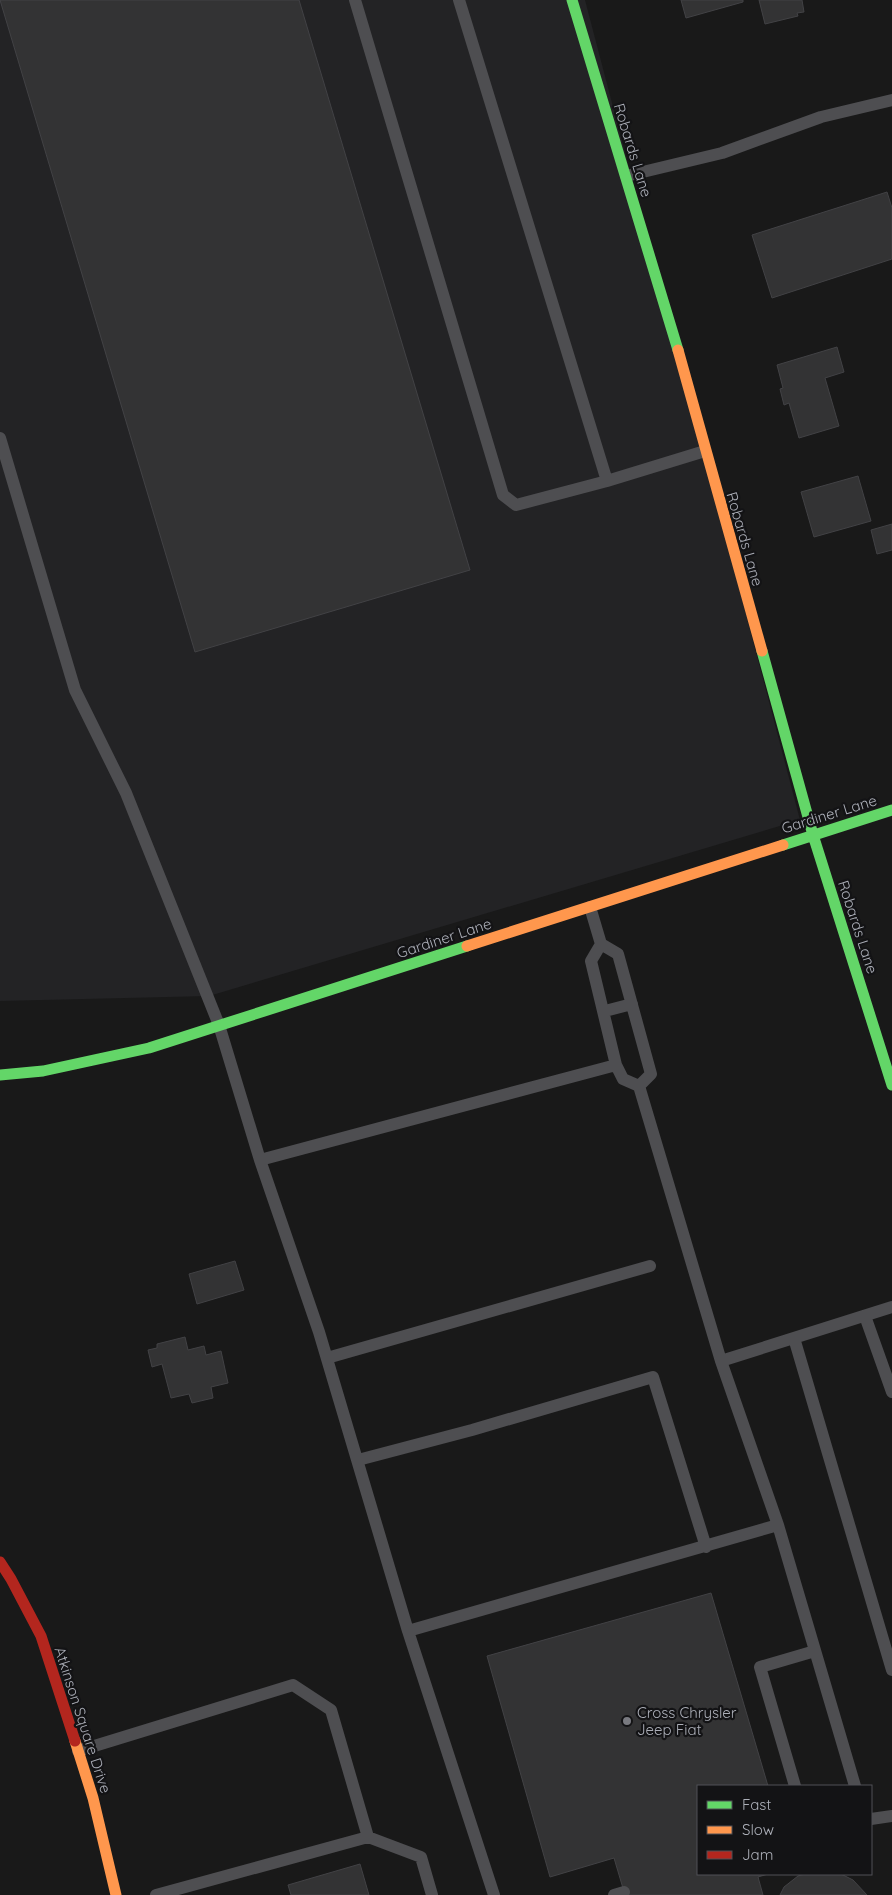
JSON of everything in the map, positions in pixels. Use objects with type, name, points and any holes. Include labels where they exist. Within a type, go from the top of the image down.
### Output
[{"type":"street","name":"Robards Lane","points":[[572,0],[671,327],[813,835],[892,1085]]},
{"type":"street","name":"Gardiner Lane","points":[[0,1075],[42,1071],[149,1048],[892,810]]},
{"type":"street","name":"Atkinson Square Drive","points":[[0,1562],[41,1636],[93,1798],[116,1895]]},
{"type":"lane","points":[[356,0],[504,495],[516,505],[607,481],[705,451]]},
{"type":"lane","points":[[459,0],[607,481]]},
{"type":"lane","points":[[626,176],[722,153],[821,117],[892,100]]},
{"type":"lane","points":[[0,438],[75,690],[126,793],[219,1025],[260,1160],[327,1358],[408,1631],[494,1895]]},
{"type":"lane","points":[[590,906],[601,944],[618,954],[652,1074],[639,1086]]},
{"type":"lane","points":[[601,944],[591,961],[616,1065],[623,1079],[639,1086],[721,1361],[778,1525],[855,1785]]},
{"type":"lane","points":[[604,1011],[632,1004]]},
{"type":"lane","points":[[260,1160],[616,1065]]},
{"type":"lane","points":[[327,1358],[650,1266]]},
{"type":"lane","points":[[721,1361],[892,1307]]},
{"type":"lane","points":[[865,1316],[892,1392]]},
{"type":"lane","points":[[794,1338],[892,1670]]},
{"type":"lane","points":[[358,1460],[472,1430],[654,1377],[706,1547]]},
{"type":"lane","points":[[408,1631],[778,1525]]},
{"type":"lane","points":[[0,1587],[11,1579]]},
{"type":"lane","points":[[795,1785],[760,1667],[815,1651]]},
{"type":"lane","points":[[78,1751],[293,1685],[331,1710],[368,1837]]},
{"type":"lane","points":[[872,1819],[892,1816]]},
{"type":"lane","points":[[156,1895],[368,1837],[421,1857],[432,1895]]},
{"type":"shaded area","points":[[0,0],[585,0],[800,820],[209,996],[0,1001]]},
{"type":"building","points":[[0,0],[299,0],[470,570],[195,652]]},
{"type":"building","points":[[681,0],[743,0],[743,2],[686,18]]},
{"type":"building","points":[[759,0],[802,0],[804,12],[797,13],[798,16],[765,24]]},
{"type":"building","points":[[887,192],[892,208],[892,259],[772,298],[752,235]]},
{"type":"building","points":[[837,347],[844,372],[825,378],[839,426],[799,438],[789,403],[784,405],[780,389],[783,388],[777,365]]},
{"type":"building","points":[[858,476],[871,521],[814,537],[801,492]]},
{"type":"building","points":[[892,524],[892,550],[877,554],[871,530]]},
{"type":"building","points":[[235,1261],[244,1290],[197,1304],[189,1274]]},
{"type":"building","points":[[185,1337],[188,1350],[204,1346],[206,1355],[221,1351],[228,1383],[211,1387],[213,1398],[192,1403],[189,1394],[171,1398],[162,1364],[152,1367],[148,1350],[157,1348],[157,1344]]},
{"type":"building","name":"Cross Chrysler Jeep Fiat","points":[[711,1593],[768,1785],[697,1785],[697,1875],[765,1875],[758,1877],[763,1895],[625,1895],[614,1858],[550,1877],[487,1656]]},
{"type":"building","points":[[360,1864],[369,1895],[291,1895],[288,1885]]},
{"type":"building","points":[[843,1875],[853,1880],[867,1895],[780,1895],[784,1887],[798,1876]]},
{"type":"traffic: fast","points":[[572,0],[678,350]]},
{"type":"traffic: fast","points":[[762,651],[813,835],[892,1085]]},
{"type":"traffic: fast","points":[[783,845],[892,810]]},
{"type":"traffic: fast","points":[[0,1075],[43,1071],[149,1048],[467,946]]},
{"type":"traffic: slow","points":[[678,350],[762,651]]},
{"type":"traffic: slow","points":[[467,946],[783,845]]},
{"type":"traffic: slow","points":[[75,1741],[93,1798],[116,1895]]},
{"type":"traffic: jam","points":[[0,1562],[41,1636],[75,1741]]},
{"type":"place","name":"Cross Chrysler Jeep Fiat","points":[[627,1721]]}]
